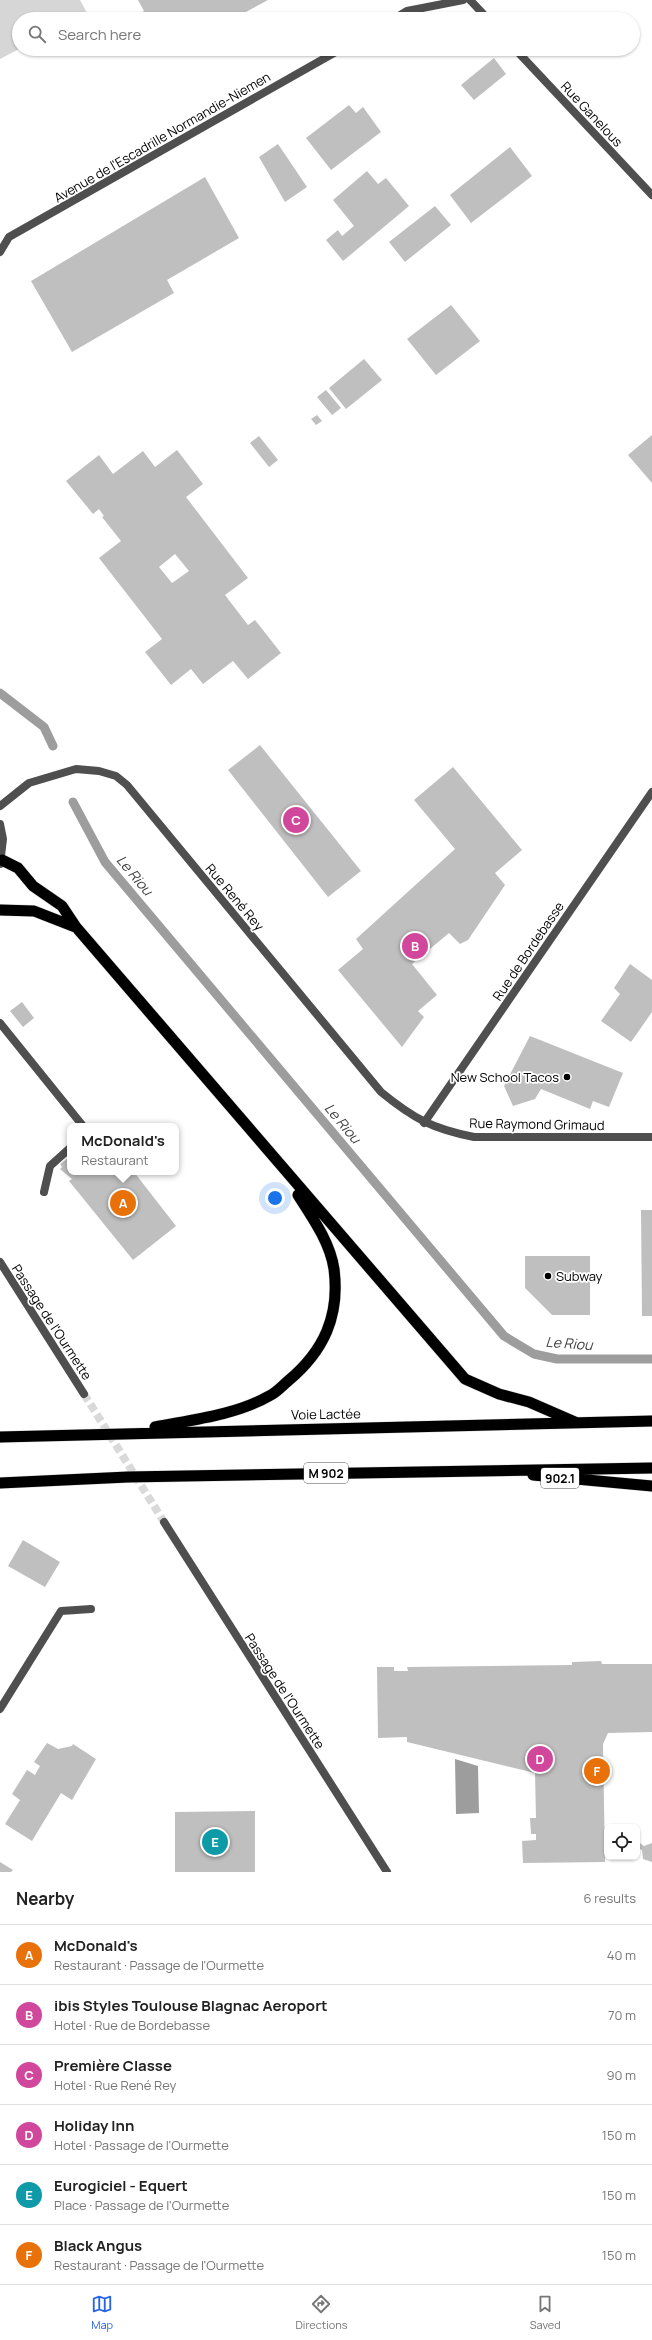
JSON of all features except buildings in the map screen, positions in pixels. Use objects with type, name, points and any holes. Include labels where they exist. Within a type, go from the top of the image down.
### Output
[{"type":"highway","points":[[1,862],[18,868],[33,886],[62,906],[76,927],[465,1379],[499,1394],[529,1402],[575,1422]]},
{"type":"highway","points":[[0,910],[22,909],[34,911],[76,927]]},
{"type":"highway","points":[[116,1433],[219,1416],[269,1396],[304,1367],[322,1343],[334,1307],[334,1268],[321,1233],[281,1167]]},
{"type":"highway","name":"Voie Lactée","points":[[0,1437],[652,1421]]},
{"type":"highway","name":"M 902","points":[[0,1483],[128,1476],[652,1468]]},
{"type":"highway","name":"902.1","points":[[468,1470],[652,1486]]},
{"type":"street","points":[[405,12],[463,0]]},
{"type":"street","points":[[470,0],[481,12]]},
{"type":"street","name":"Avenue de l'Escadrille Normandie-Niemen","points":[[0,252],[9,237],[329,56]]},
{"type":"street","name":"Rue Ganelous","points":[[522,56],[652,195]]},
{"type":"street","name":"Rue René Rey","points":[[0,806],[30,783],[76,769],[99,770],[116,776],[127,786],[381,1092],[424,1123]]},
{"type":"street","name":"Rue de Bordebasse","points":[[424,1123],[652,792]]},
{"type":"street","points":[[0,824],[3,840],[1,862]]},
{"type":"street","points":[[0,1024],[81,1123]]},
{"type":"street","name":"Rue Raymond Grimaud","points":[[424,1123],[453,1134],[474,1137],[652,1137]]},
{"type":"street","points":[[44,1192],[50,1166],[67,1151]]},
{"type":"street","name":"Passage de l'Ourmette","points":[[0,1262],[84,1394]]},
{"type":"street","name":"Passage de l'Ourmette","points":[[164,1522],[191,1567],[387,1872]]},
{"type":"street","points":[[0,1709],[61,1611],[91,1609]]},
{"type":"shaded area","points":[[0,0],[80,0],[86,12],[12,12],[12,53],[0,59]]},
{"type":"shaded area","points":[[455,1759],[478,1766],[479,1813],[456,1814]]},
{"type":"waterway","name":"Le Riou","points":[[0,693],[44,727],[53,746]]},
{"type":"waterway","name":"Le Riou","points":[[73,802],[105,862],[504,1336],[534,1354],[557,1359],[652,1359]]},
{"type":"tunnel","points":[[84,1394],[164,1522]]},
{"type":"place","name":"Première Classe","points":[[296,820]]},
{"type":"place","name":"ibis Styles Toulouse Blagnac Aeroport","points":[[415,946]]},
{"type":"place","name":"New School Tacos","points":[[567,1077]]},
{"type":"place","name":"McDonald's","points":[[123,1203]]},
{"type":"place","name":"Subway","points":[[548,1276]]},
{"type":"place","name":"Holiday Inn","points":[[540,1759]]},
{"type":"place","name":"Black Angus","points":[[597,1771]]},
{"type":"place","name":"Eurogiciel - Equert","points":[[215,1842]]}]
